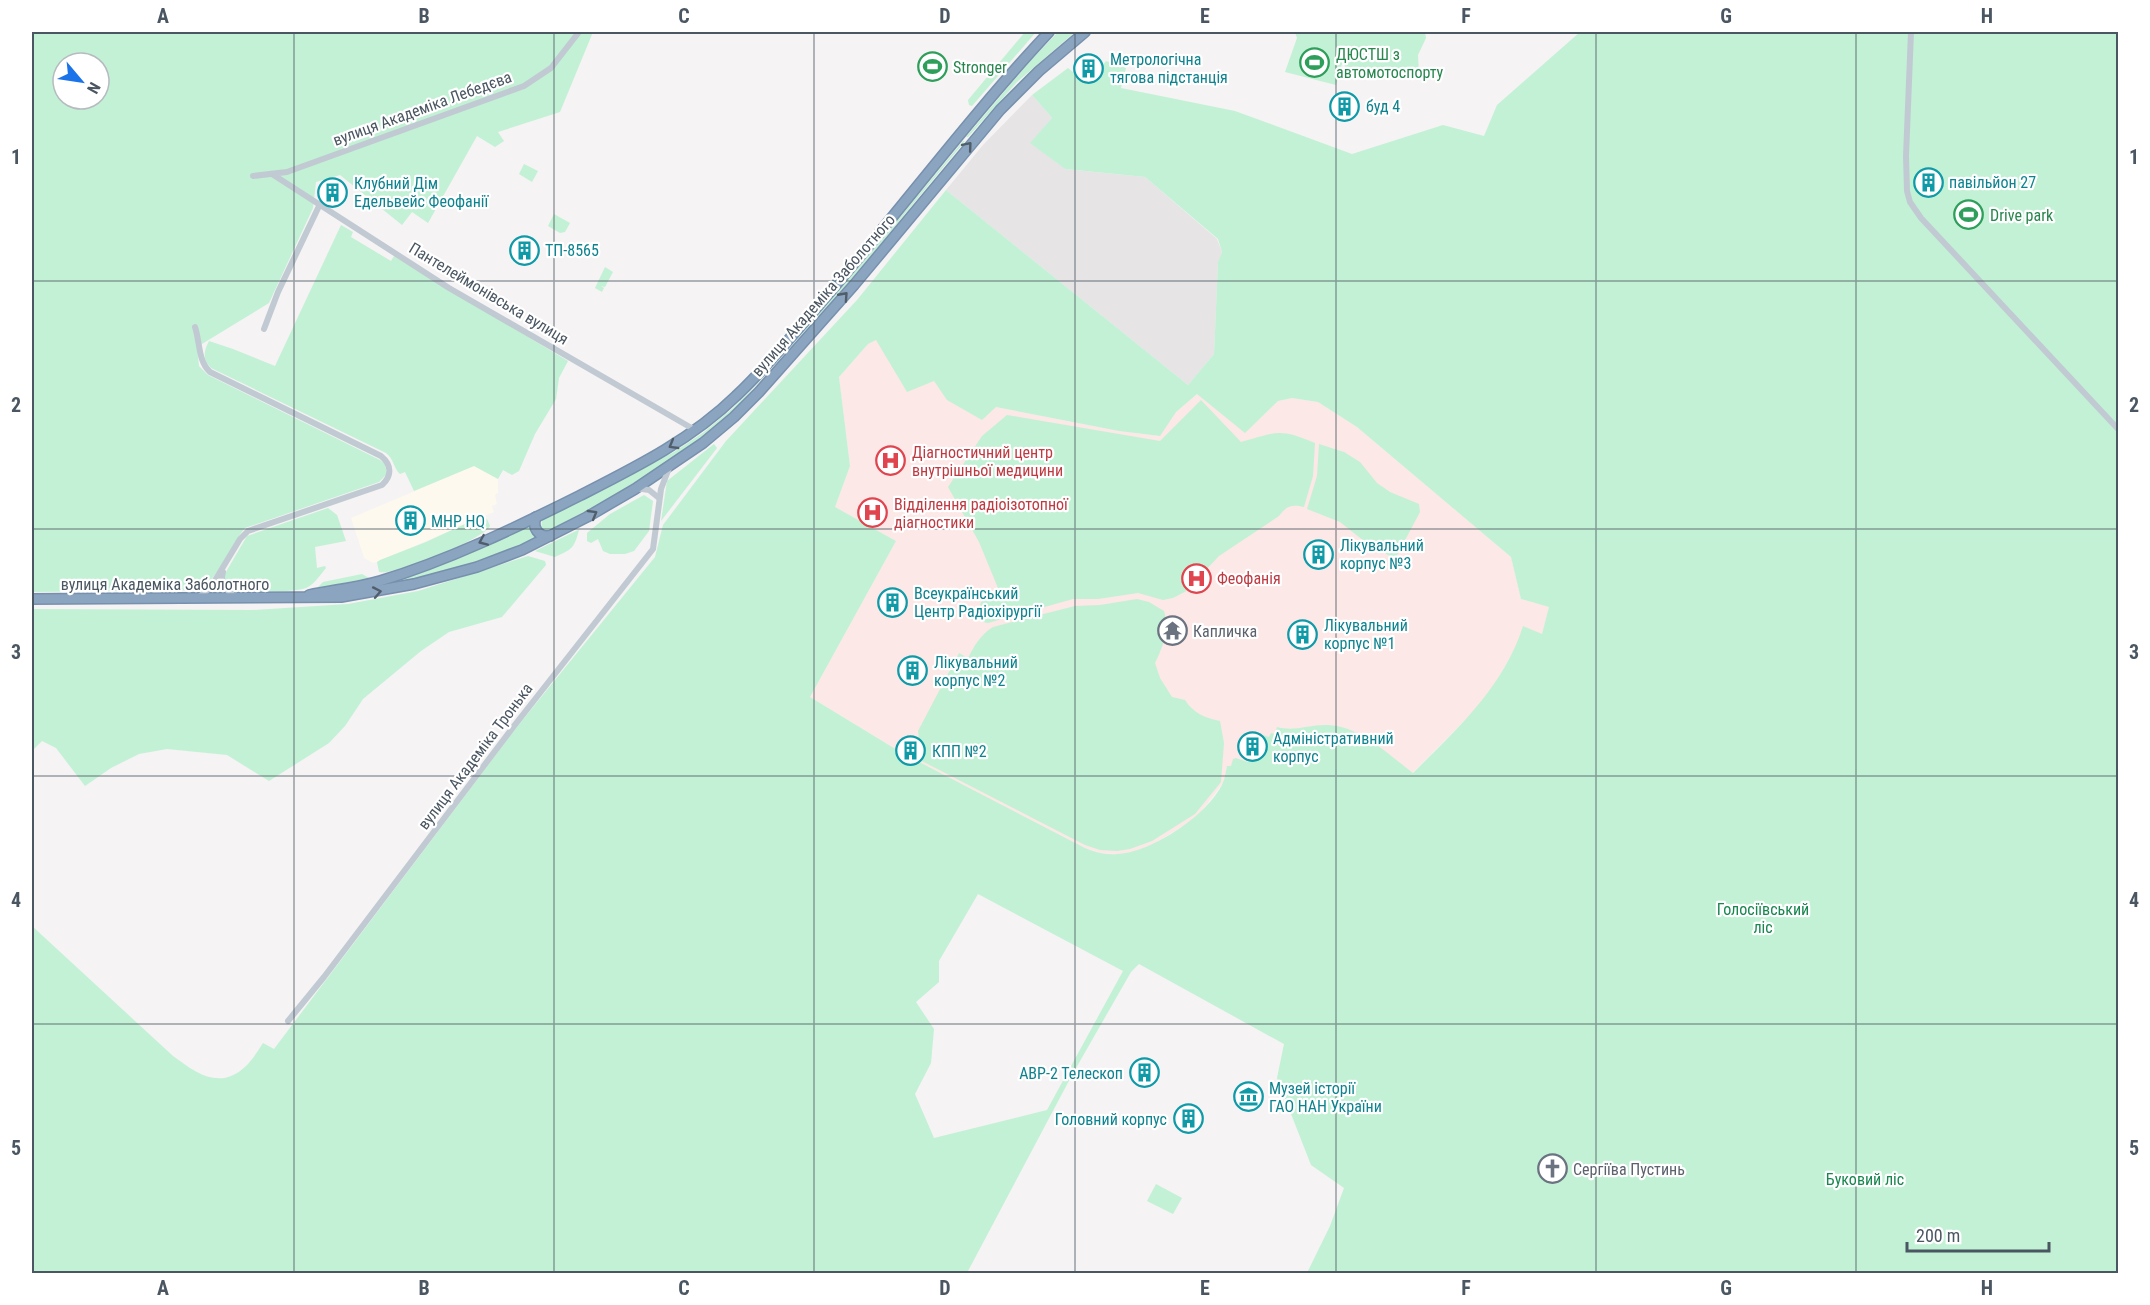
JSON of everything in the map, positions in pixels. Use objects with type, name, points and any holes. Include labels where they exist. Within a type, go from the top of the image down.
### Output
[{"type":"highway","name":"вулиця Академіка Заболотного","points":[[298,598],[360,586],[436,561],[536,517],[622,474],[696,431],[735,397],[784,344],[848,271],[1003,83],[1049,32]]},
{"type":"highway","name":"вулиця Академіка Заболотного","points":[[32,599],[239,600],[341,597],[414,584],[477,567],[522,550],[587,518],[635,489],[711,437],[759,393],[867,270],[992,118],[1031,78],[1084,32]]},
{"type":"highway","points":[[536,517],[534,527],[545,536],[550,536]]},
{"type":"street","name":"вулиця Академіка Лебедєва","points":[[253,176],[287,172],[524,86],[551,68],[579,32]]},
{"type":"street","points":[[1911,32],[1906,156],[1907,191],[1910,202],[1921,218],[2118,429]]},
{"type":"street","name":"Пантелеймонівська вулиця","points":[[272,174],[449,288],[696,431]]},
{"type":"street","points":[[264,329],[278,292],[320,204]]},
{"type":"street","points":[[195,327],[200,340],[202,362],[210,372],[381,456],[390,467],[388,480],[382,485],[248,531],[240,539],[211,587],[196,600]]},
{"type":"street","name":"вулиця Академіка Тронька","points":[[288,1021],[653,549],[662,482],[670,465]]},
{"type":"street","points":[[635,489],[649,490],[659,498]]},
{"type":"street","points":[[225,566],[222,582],[227,590],[239,600]]},
{"type":"shaded area","points":[[1032,95],[1052,118],[1031,143],[1065,169],[1145,177],[1217,239],[1222,252],[1218,263],[1214,354],[1188,385],[946,190],[983,145]]},
{"type":"shaded area","name":"Феофанія","points":[[876,339],[907,391],[934,381],[948,400],[1119,431],[1159,436],[1176,412],[1197,394],[1245,432],[1278,401],[1292,398],[1318,402],[1357,427],[1511,557],[1521,599],[1549,607],[1542,635],[1523,627],[1518,643],[1495,684],[1472,713],[1412,773],[1364,735],[1330,725],[1289,730],[1278,727],[1275,734],[1269,737],[1263,735],[1255,759],[1248,762],[1237,758],[1231,766],[1227,767],[1224,781],[1198,815],[1186,824],[1153,844],[1133,852],[1101,853],[1085,848],[902,753],[810,697],[896,541],[835,507],[850,466],[839,377],[868,344]]},
{"type":"shaded area","points":[[474,466],[498,479],[498,493],[495,495],[497,504],[492,506],[494,512],[377,562],[373,563],[364,558],[351,518]]},
{"type":"green space","points":[[32,32],[593,32],[560,112],[498,132],[504,141],[495,147],[477,136],[428,223],[412,212],[402,225],[340,175],[316,182],[313,208],[269,303],[197,347],[199,366],[208,375],[380,460],[385,464],[387,474],[379,482],[245,528],[217,572],[199,590],[32,592]]},
{"type":"green space","points":[[1025,32],[1036,32],[972,106],[969,105],[968,100]]},
{"type":"green space","points":[[1058,32],[1075,32],[1017,82],[966,137],[1030,61]]},
{"type":"green space","points":[[1295,32],[1425,32],[1426,38],[1418,55],[1419,73],[1373,76],[1373,69],[1345,70],[1344,57],[1336,85],[1285,72],[1297,38]]},
{"type":"green space","name":"Голосіївський ліс","points":[[1580,32],[2118,32],[2118,1273],[1307,1273],[1330,1226],[1344,1188],[1311,1165],[1277,1078],[1284,1044],[1139,964],[1131,972],[1072,1075],[967,1273],[32,1273],[32,926],[173,1056],[199,1073],[208,1077],[227,1077],[246,1066],[263,1043],[274,1049],[516,728],[655,557],[663,525],[726,441],[857,300],[946,190],[1188,385],[1214,354],[1218,262],[1222,252],[1218,239],[1145,177],[1065,169],[1030,143],[1052,118],[1032,95],[1068,68],[1087,84],[1106,61],[1126,68],[1121,88],[1235,111],[1352,154],[1443,125],[1484,136],[1497,105]],"holes":[[[876,340],[907,392],[934,381],[947,400],[982,420],[996,407],[1119,431],[1160,436],[1176,412],[1197,394],[1245,433],[1278,401],[1292,398],[1318,402],[1357,427],[1511,557],[1521,599],[1549,607],[1542,634],[1523,626],[1515,648],[1491,688],[1462,724],[1413,773],[1374,743],[1351,730],[1328,725],[1290,729],[1277,727],[1275,734],[1271,733],[1269,737],[1263,735],[1255,759],[1250,758],[1248,762],[1233,759],[1231,766],[1227,766],[1224,780],[1217,793],[1194,818],[1179,829],[1163,839],[1131,852],[1108,854],[1085,848],[902,753],[810,697],[896,541],[835,507],[850,466],[839,377],[868,344]],[[978,894],[1123,971],[1047,1110],[934,1138],[915,1094],[931,1063],[934,1029],[916,1002],[939,982],[939,961]]]},
{"type":"green space","points":[[965,141],[849,282],[734,410],[694,443],[606,500],[554,528],[547,530],[541,528],[542,520],[674,452],[704,432],[733,408],[848,280]]},
{"type":"green space","points":[[524,164],[538,171],[532,182],[519,174]]},
{"type":"green space","points":[[554,214],[570,223],[565,232],[560,233],[548,226]]},
{"type":"green space","points":[[341,225],[353,232],[351,237],[391,261],[394,256],[568,361],[559,378],[556,399],[535,434],[519,471],[512,475],[503,470],[498,479],[474,466],[414,491],[405,472],[400,474],[386,453],[208,365],[205,356],[209,341],[275,366]]},
{"type":"green space","points":[[605,267],[613,272],[605,287],[601,286],[604,288],[602,292],[595,288]]},
{"type":"green space","points":[[1201,400],[1241,442],[1285,433],[1315,443],[1313,476],[1304,507],[1293,506],[1284,510],[1279,516],[1219,556],[1192,588],[1173,598],[1163,600],[1138,593],[1098,599],[1073,599],[988,623],[983,622],[979,610],[981,602],[994,595],[998,588],[979,542],[948,487],[982,436],[1007,415],[1160,441]]},
{"type":"green space","points":[[714,444],[717,448],[661,521],[667,481]]},
{"type":"green space","points":[[1319,444],[1344,452],[1360,462],[1377,483],[1390,492],[1419,504],[1420,512],[1395,559],[1364,541],[1340,522],[1307,509],[1317,476]]},
{"type":"green space","points":[[644,495],[653,501],[649,531],[634,551],[625,554],[610,554],[603,551],[598,539],[591,543],[587,541],[587,533],[610,514]]},
{"type":"green space","points":[[328,508],[337,515],[346,541],[315,547],[317,568],[325,566],[326,568],[312,585],[300,590],[278,591],[241,590],[226,586],[223,577],[247,536]]},
{"type":"green space","points":[[480,517],[487,519],[490,526],[472,539],[419,563],[388,572],[379,572],[377,562],[380,560]]},
{"type":"green space","points":[[530,525],[537,540],[442,572],[383,587],[380,584]]},
{"type":"green space","points":[[579,530],[574,545],[555,557],[535,551]]},
{"type":"green space","points":[[528,556],[545,561],[546,565],[502,617],[449,632],[421,651],[363,699],[345,726],[329,743],[269,781],[227,755],[167,749],[139,754],[111,768],[85,786],[56,748],[42,741],[32,751],[32,609],[252,610],[348,604],[418,591]]},
{"type":"green space","points":[[362,574],[369,578],[317,588],[323,582]]},
{"type":"green space","points":[[1137,599],[1149,602],[1164,611],[1166,631],[1155,663],[1160,678],[1172,697],[1185,700],[1200,714],[1220,721],[1224,743],[1221,782],[1195,814],[1152,841],[1130,849],[1100,850],[1085,845],[914,757],[920,746],[918,731],[959,653],[968,658],[988,630],[1075,606],[1100,605]]},
{"type":"green space","points":[[1156,1184],[1182,1198],[1173,1214],[1147,1201]]},
{"type":"place","name":"ДЮСТШ з автомотоспорту","points":[[1315,63]]},
{"type":"place","name":"Stronger","points":[[932,67]]},
{"type":"place","name":"Метрологічна тягова підстанція","points":[[1089,68]]},
{"type":"place","name":"буд 4","points":[[1345,106]]},
{"type":"place","name":"павільйон 27","points":[[1928,182]]},
{"type":"place","name":"Клубний Дім Едельвейс Феофанії","points":[[333,192]]},
{"type":"place","name":"Drive park","points":[[1969,215]]},
{"type":"place","name":"ТП-8565","points":[[524,250]]},
{"type":"place","name":"Діагностичний центр внутрішньої медицини","points":[[891,461]]},
{"type":"place","name":"Відділення радіоізотопної діагностики","points":[[873,513]]},
{"type":"place","name":"MHP HQ","points":[[410,521]]},
{"type":"place","name":"Лікувальний корпус №3","points":[[1319,554]]},
{"type":"place","name":"Феофанія","points":[[1196,578]]},
{"type":"place","name":"Всеукраїнський Центр Радіохірургії","points":[[893,602]]},
{"type":"place","name":"Капличка","points":[[1172,631]]},
{"type":"place","name":"Лікувальний корпус №1","points":[[1303,634]]},
{"type":"place","name":"Лікувальний корпус №2","points":[[913,671]]},
{"type":"place","name":"Адміністративний корпус","points":[[1252,747]]},
{"type":"place","name":"КПП №2","points":[[911,751]]},
{"type":"place","name":"АВР-2 Телескоп","points":[[1144,1073]]},
{"type":"place","name":"Музей історії ГАО НАН України","points":[[1248,1097]]},
{"type":"place","name":"Головний корпус","points":[[1188,1119]]},
{"type":"place","name":"Сергіїва Пустинь","points":[[1552,1169]]},
{"type":"park label","name":"Буковий ліс","points":[[1865,1179]]}]
